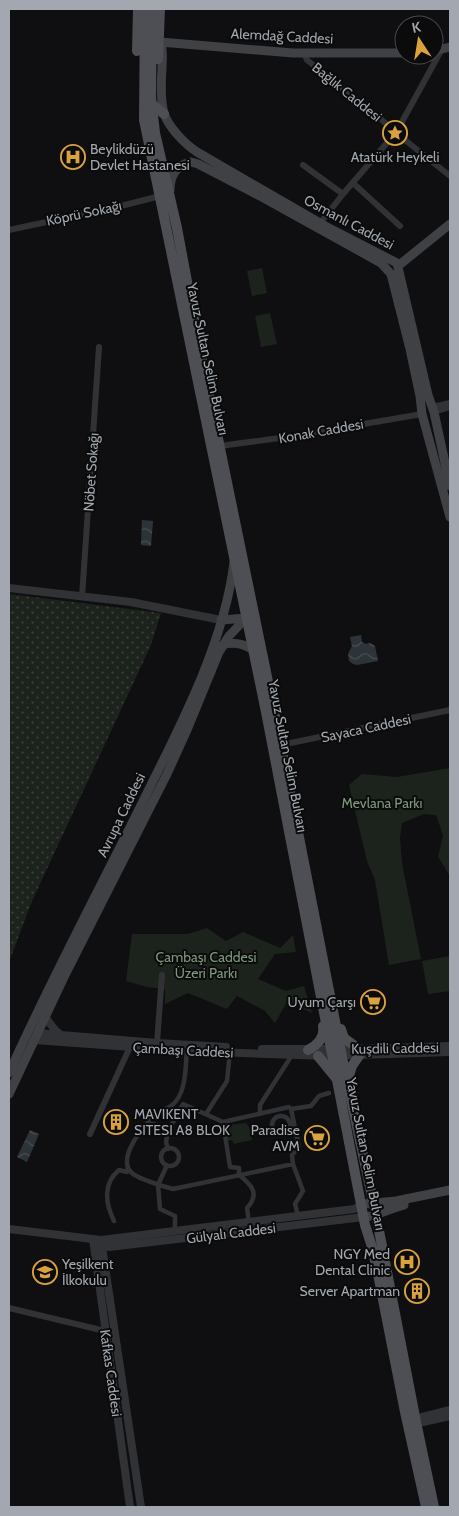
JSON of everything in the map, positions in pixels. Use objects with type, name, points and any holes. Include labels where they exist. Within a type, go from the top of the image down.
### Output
[{"type":"main road","points":[[138,9],[137,92],[139,110],[143,115]]},
{"type":"main road","name":"Yavuz Sultan Selim Bulvarı","points":[[145,9],[143,115],[165,197],[220,446],[250,618],[329,1014],[343,1082],[376,1215],[427,1506]]},
{"type":"main road","name":"Yavuz Sultan Selim Bulvarı","points":[[152,9],[151,103],[165,197],[234,560],[250,618],[252,649],[277,750]]},
{"type":"main road","points":[[160,9],[160,42],[156,93],[151,103],[164,114]]},
{"type":"main road","name":"Alemdağ Caddesi","points":[[160,42],[292,53],[394,53]]},
{"type":"main road","name":"Osmanlı Caddesi","points":[[160,42],[163,48],[161,86],[164,114],[183,141],[197,152],[393,267],[433,409],[450,486]]},
{"type":"main road","name":"Osmanlı Caddesi","points":[[165,197],[172,177],[179,166],[191,162],[205,167],[381,263],[393,267]]},
{"type":"main road","points":[[393,267],[450,224]]},
{"type":"main road","name":"Osmanlı Caddesi","points":[[393,267],[423,414],[450,518]]},
{"type":"main road","points":[[423,414],[430,418],[433,409]]},
{"type":"main road","name":"Avrupa Caddesi","points":[[9,1094],[33,1036],[172,742],[203,672],[229,594],[234,560]]},
{"type":"main road","points":[[221,620],[250,618]]},
{"type":"main road","name":"Avrupa Caddesi","points":[[9,1073],[45,1017],[167,774],[223,645],[234,631],[250,618]]},
{"type":"main road","points":[[223,645],[238,643],[252,649]]},
{"type":"main road","points":[[308,1050],[315,1046],[323,1036],[323,1022],[329,1014],[338,1020],[344,1038],[359,1053],[343,1082],[318,1056]]},
{"type":"main road","name":"Yavuz Sultan Selim Bulvarı","points":[[343,1082],[361,1206],[412,1423]]},
{"type":"main road","points":[[361,1206],[450,1190]]},
{"type":"main road","points":[[364,1217],[376,1215],[393,1208],[450,1196]]},
{"type":"street","name":"Bağlık Caddesi","points":[[304,53],[307,60],[450,176]]},
{"type":"street","points":[[321,222],[396,133],[433,65]]},
{"type":"street","points":[[303,165],[343,194]]},
{"type":"street","points":[[353,183],[400,226]]},
{"type":"street","name":"Köprü Sokağı","points":[[9,230],[165,197]]},
{"type":"street","name":"Nöbet Sokağı","points":[[82,596],[99,347]]},
{"type":"street","points":[[433,409],[450,403]]},
{"type":"street","points":[[433,409],[450,407]]},
{"type":"street","name":"Konak Caddesi","points":[[220,446],[294,436],[423,414]]},
{"type":"street","points":[[9,588],[131,602],[221,620]]},
{"type":"street","name":"Sayaca Caddesi","points":[[277,750],[450,710]]},
{"type":"street","points":[[157,1044],[162,975]]},
{"type":"street","points":[[45,1017],[61,1035]]},
{"type":"street","name":"Çambaşı Caddesi","points":[[33,1036],[61,1035],[157,1044],[308,1050],[337,1053]]},
{"type":"street","name":"Çambaşı Caddesi","points":[[33,1036],[186,1051],[318,1056],[337,1053]]},
{"type":"street","name":"Kuşdili Caddesi","points":[[337,1053],[403,1051],[450,1046]]},
{"type":"street","points":[[90,1134],[130,1047]]},
{"type":"street","points":[[186,1051],[181,1094],[171,1106],[157,1114],[157,1116],[151,1114],[147,1124],[141,1130],[130,1149],[127,1161],[128,1168],[133,1174],[158,1185],[173,1189],[293,1164]]},
{"type":"street","name":"Kuşdili Caddesi","points":[[403,1051],[450,1052]]},
{"type":"street","points":[[206,1114],[227,1081],[230,1052]]},
{"type":"street","points":[[260,1114],[260,1105],[292,1055]]},
{"type":"street","points":[[168,1149],[166,1142],[168,1130],[183,1104],[223,1122],[289,1107],[291,1109],[311,1106],[319,1096],[329,1093]]},
{"type":"street","points":[[291,1109],[299,1147],[292,1155],[293,1164],[303,1190],[295,1204],[298,1217]]},
{"type":"street","points":[[278,1110],[280,1116]]},
{"type":"street","points":[[280,1116],[284,1116],[290,1126],[287,1132],[280,1134],[274,1130],[272,1123],[276,1117],[280,1116]]},
{"type":"street","points":[[223,1122],[230,1168],[239,1168],[239,1175]]},
{"type":"street","points":[[147,1124],[154,1124],[168,1130]]},
{"type":"street","points":[[172,1148],[178,1151],[180,1158],[176,1164],[172,1166],[167,1165],[164,1164],[161,1157],[165,1150],[172,1148]]},
{"type":"street","points":[[167,1165],[158,1185],[160,1209],[175,1216],[175,1232]]},
{"type":"street","points":[[114,1220],[109,1212],[107,1188],[109,1180],[120,1170],[127,1172],[128,1168]]},
{"type":"street","points":[[239,1175],[253,1189],[254,1197],[248,1208],[249,1223]]},
{"type":"street","name":"Gülyalı Caddesi","points":[[9,1229],[97,1240],[298,1217],[354,1209],[361,1206]]},
{"type":"street","name":"Gülyalı Caddesi","points":[[97,1240],[109,1247],[364,1217]]},
{"type":"street","name":"Kafkas Caddesi","points":[[97,1240],[105,1330],[130,1507]]},
{"type":"street","name":"Kafkas Caddesi","points":[[97,1240],[141,1507]]},
{"type":"street","points":[[9,1308],[105,1330]]},
{"type":"street","points":[[412,1423],[422,1417],[450,1410]]},
{"type":"street","points":[[412,1423],[450,1416]]},
{"type":"green space","points":[[262,268],[267,293],[252,296],[247,271]]},
{"type":"green space","points":[[270,313],[277,344],[261,347],[255,316]]},
{"type":"green space","points":[[9,594],[161,613],[151,645],[32,901],[9,962]]},
{"type":"green space","name":"Mevlana Parkı","points":[[450,768],[450,876],[438,857],[443,835],[436,815],[424,814],[402,823],[400,838],[402,863],[421,959],[389,965],[375,880],[367,861],[349,785],[362,774],[397,777]]},
{"type":"green space","name":"Çambaşı Caddesi Üzeri Parkı","points":[[207,928],[226,941],[243,932],[280,948],[293,935],[296,952],[275,954],[258,979],[286,991],[304,986],[312,1013],[287,1002],[275,1023],[265,1011],[237,996],[227,1009],[188,993],[165,1004],[165,989],[147,987],[126,981],[132,934],[188,934]]},
{"type":"green space","points":[[450,956],[450,991],[428,994],[422,961]]},
{"type":"green space","points":[[246,1123],[252,1140],[234,1144],[232,1140],[227,1141],[225,1130],[229,1125]]},
{"type":"water","points":[[142,520],[153,521],[151,546],[141,545]]},
{"type":"water","points":[[361,635],[362,642],[375,646],[378,661],[357,665],[349,661],[348,654],[352,646],[350,637]]},
{"type":"water","points":[[30,1130],[39,1134],[27,1162],[17,1157]]},
{"type":"place","name":"Atatürk Heykeli","points":[[395,133]]},
{"type":"place","name":"Beylikdüzü Devlet Hastanesi","points":[[73,157]]},
{"type":"place","name":"Uyum Çarşı","points":[[373,1002]]},
{"type":"place","name":"MAVIKENT SITESI A8 BLOK","points":[[116,1122]]},
{"type":"place","name":"Paradise AVM","points":[[317,1138]]},
{"type":"place","name":"NGY Med Dental Clinic","points":[[407,1262]]},
{"type":"place","name":"Yeşilkent İlkokulu","points":[[45,1272]]},
{"type":"place","name":"Server Apartman","points":[[417,1291]]}]
